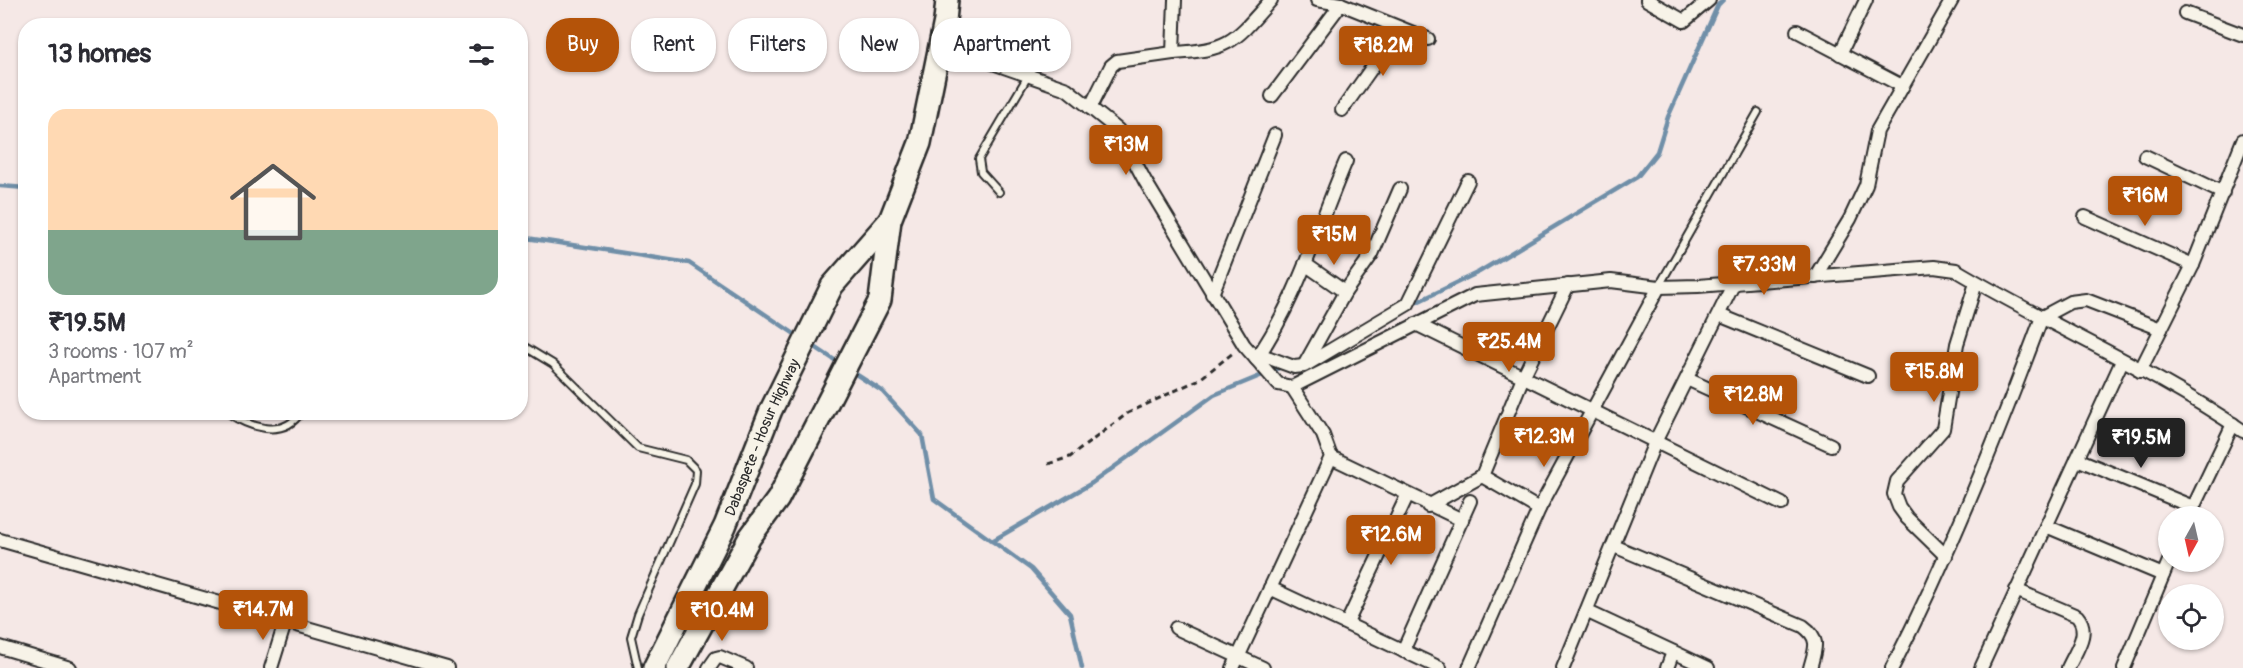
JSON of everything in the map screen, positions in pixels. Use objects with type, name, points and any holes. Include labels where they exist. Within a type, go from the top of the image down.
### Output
[{"type":"highway","name":"Dabaspete - Hosur Highway","points":[[945,18],[947,0]]},
{"type":"highway","name":"Dabaspete - Hosur Highway","points":[[678,668],[750,537],[778,499],[857,349],[880,300],[890,219],[920,143],[935,72]]},
{"type":"highway","name":"Dabaspete - Hosur Highway","points":[[654,668],[725,526],[771,410],[832,286],[890,219]]},
{"type":"highway","points":[[725,526],[750,537]]},
{"type":"street","points":[[1173,53],[1175,0]]},
{"type":"street","points":[[1090,108],[1111,66],[1117,61],[1173,53],[1209,51],[1229,43],[1271,0]]},
{"type":"street","points":[[1317,0],[1341,4],[1428,39]]},
{"type":"street","points":[[1647,0],[1684,21],[1709,0]]},
{"type":"street","points":[[1840,54],[1866,0]]},
{"type":"street","points":[[1815,277],[1850,219],[1866,185],[1877,131],[1952,0]]},
{"type":"street","points":[[1272,96],[1341,4]]},
{"type":"street","points":[[2185,13],[2243,35]]},
{"type":"street","points":[[1342,110],[1400,28]]},
{"type":"street","points":[[1797,31],[1902,86]]},
{"type":"street","points":[[1023,72],[1067,89],[1118,130],[1212,294],[1244,345],[1278,384],[1292,387],[1475,295],[1611,281],[1659,286],[1734,283],[1934,267],[1956,270],[1976,283],[2198,400],[2238,428],[2194,506]]},
{"type":"street","points":[[1212,294],[1275,135]]},
{"type":"street","points":[[2140,371],[2193,265],[2243,140]]},
{"type":"street","points":[[2145,156],[2223,193]]},
{"type":"street","points":[[1257,359],[1278,325],[1346,161]]},
{"type":"street","points":[[1257,359],[1294,367],[1304,366],[1408,304],[1468,181]]},
{"type":"street","points":[[1304,366],[1345,292],[1372,254],[1400,189]]},
{"type":"street","points":[[2085,217],[2193,265]]},
{"type":"street","points":[[1305,264],[1345,292]]},
{"type":"street","points":[[1563,668],[1588,612],[1655,442],[1734,283]]},
{"type":"street","points":[[1946,556],[1907,519],[1894,494],[1897,481],[1943,429],[1957,344],[1976,283]]},
{"type":"street","points":[[1428,506],[1482,476],[1523,377],[1568,285]]},
{"type":"street","points":[[1469,668],[1539,509],[1659,286]]},
{"type":"street","points":[[1892,668],[1946,556],[1997,439],[2042,317],[2070,302],[2086,300],[2161,329]]},
{"type":"street","points":[[1719,315],[1868,376]]},
{"type":"street","points":[[1416,324],[1782,504]]},
{"type":"street","points":[[1981,668],[2122,361]]},
{"type":"street","points":[[1687,380],[1831,445]]},
{"type":"street","points":[[1292,387],[1323,435],[1331,457],[1407,496],[1462,520]]},
{"type":"street","points":[[1235,662],[1331,457]]},
{"type":"street","points":[[2077,459],[2178,506]]},
{"type":"street","points":[[1482,476],[1539,509]]},
{"type":"street","points":[[1347,622],[1407,496]]},
{"type":"street","points":[[1403,651],[1470,501]]},
{"type":"street","points":[[2046,526],[2163,575]]},
{"type":"street","points":[[0,540],[447,668]]},
{"type":"street","points":[[1614,546],[1803,626],[1814,634],[1817,644],[1810,668]]},
{"type":"street","points":[[2124,668],[2164,572]]},
{"type":"street","points":[[1270,588],[1347,622],[1440,668]]},
{"type":"street","points":[[2016,590],[2076,616],[2084,624],[2084,632],[2068,668]]},
{"type":"street","points":[[1588,612],[1708,668]]},
{"type":"street","points":[[271,668],[285,623]]},
{"type":"street","points":[[1176,628],[1235,662],[1263,668]]},
{"type":"street","points":[[0,647],[70,668]]},
{"type":"street","points":[[1667,668],[1673,652]]},
{"type":"street","points":[[709,668],[716,658],[720,657],[746,668]]},
{"type":"lane","points":[[999,192],[981,172],[979,159],[1029,74]]},
{"type":"lane","points":[[1659,286],[1758,111]]},
{"type":"lane","points":[[528,349],[553,364],[638,448],[686,460],[696,470],[694,484],[638,614],[631,637],[638,668]]},
{"type":"lane","points":[[239,420],[262,428],[282,428],[292,424],[295,420]]},
{"type":"path","points":[[1048,464],[1070,457],[1128,412],[1200,380],[1244,345]]},
{"type":"waterway","points":[[1411,305],[1479,272],[1637,177],[1657,152],[1668,117],[1718,5],[1723,0]]},
{"type":"waterway","points":[[0,186],[18,187]]},
{"type":"waterway","points":[[528,238],[689,263],[799,337]]},
{"type":"waterway","points":[[809,343],[842,365]]},
{"type":"waterway","points":[[992,541],[1092,483],[1214,395],[1284,366]]},
{"type":"waterway","points":[[851,371],[882,391],[922,435],[934,499],[1031,569],[1070,614],[1082,668]]}]
